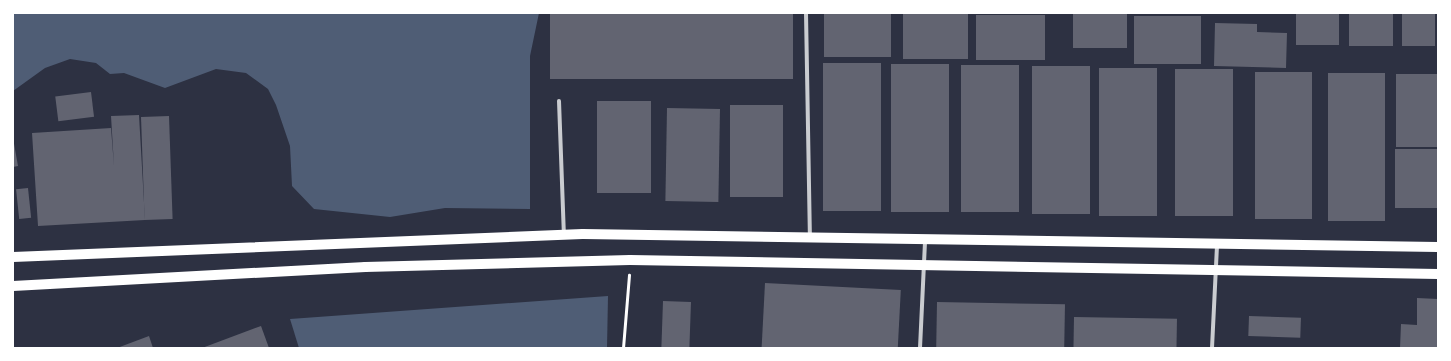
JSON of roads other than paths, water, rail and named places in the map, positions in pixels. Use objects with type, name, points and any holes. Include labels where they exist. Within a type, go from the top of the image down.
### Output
[{"type":"main road","points":[[13,257],[564,234],[810,235],[1217,246],[1438,247]]},
{"type":"main road","points":[[13,286],[365,267],[630,260],[1438,274]]},
{"type":"street","points":[[806,13],[810,235]]},
{"type":"street","points":[[559,101],[564,234]]},
{"type":"street","points":[[920,348],[925,264],[925,237]]},
{"type":"street","points":[[1212,348],[1217,246]]},
{"type":"water","points":[[13,13],[539,13],[530,56],[530,209],[445,208],[390,217],[314,209],[292,186],[290,146],[276,105],[268,89],[246,73],[216,69],[165,88],[124,73],[110,74],[96,63],[70,59],[45,68],[13,91]]},
{"type":"water","points":[[608,296],[607,348],[299,348],[290,319]]}]
